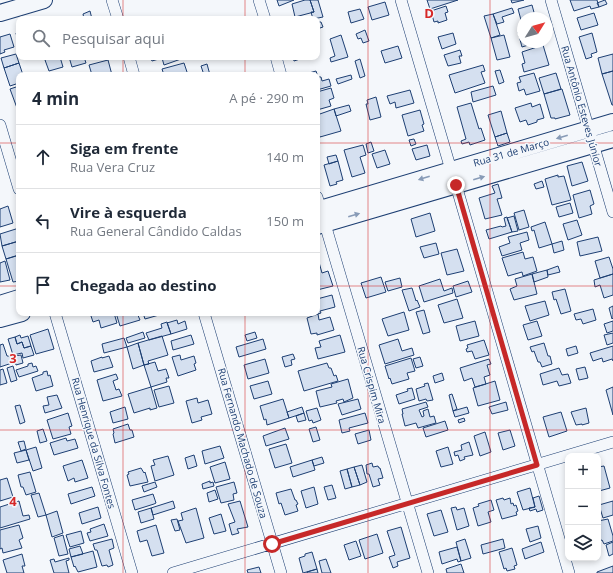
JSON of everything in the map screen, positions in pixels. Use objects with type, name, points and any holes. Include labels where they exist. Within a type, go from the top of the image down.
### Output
[{"type":"main road","points":[[0,13],[44,0]]},
{"type":"main road","name":"Rua 31 de Março","points":[[320,213],[453,178],[591,137],[613,122]]},
{"type":"main road","name":"Rua 31 de Março","points":[[591,137],[613,139]]},
{"type":"main road","points":[[0,304],[16,299]]},
{"type":"main road","points":[[0,319],[16,315]]},
{"type":"street","points":[[112,0],[117,16]]},
{"type":"street","points":[[259,0],[264,16]]},
{"type":"street","points":[[401,0],[569,573]]},
{"type":"street","name":"Rua Antônio Esteves Júnior","points":[[551,0],[613,212]]},
{"type":"street","points":[[130,60],[133,72]]},
{"type":"street","points":[[277,60],[280,72]]},
{"type":"street","points":[[0,125],[16,179]]},
{"type":"street","name":"Rua Crispim Mira","points":[[320,216],[428,573]]},
{"type":"street","name":"Rua Henrique da Silva Fontes","points":[[56,316],[132,573]]},
{"type":"street","name":"Rua Fernando Machado de Souza","points":[[205,316],[281,573]]},
{"type":"street","points":[[173,573],[613,442]]},
{"type":"building","points":[[277,0],[294,0],[279,6]]},
{"type":"building","points":[[310,0],[314,12],[295,16],[292,4]]},
{"type":"building","points":[[310,0],[318,0],[323,17],[312,16],[311,12],[314,12]]},
{"type":"building","points":[[427,0],[458,0],[430,9]]},
{"type":"building","points":[[511,0],[524,0],[512,3]]},
{"type":"building","points":[[570,0],[597,0],[599,7],[591,9],[590,6],[574,11]]},
{"type":"building","points":[[605,0],[607,4],[599,7],[597,3]]},
{"type":"building","points":[[385,2],[389,15],[372,20],[368,7]]},
{"type":"building","points":[[532,5],[534,12],[519,12],[518,9]]},
{"type":"building","points":[[446,6],[448,12],[445,13],[447,20],[438,23],[438,21],[434,22],[431,11]]},
{"type":"building","points":[[512,8],[514,13],[502,17],[504,22],[497,24],[493,14]]},
{"type":"building","points":[[360,9],[364,19],[351,23],[348,12]]},
{"type":"building","points":[[90,11],[91,16],[83,16],[83,14]]},
{"type":"building","points":[[594,13],[598,25],[581,30],[577,18]]},
{"type":"building","points":[[493,14],[500,35],[491,38],[484,16]]},
{"type":"building","points":[[320,22],[321,22],[323,27],[320,28]]},
{"type":"building","points":[[365,30],[369,41],[363,43],[361,38],[358,39],[356,34]]},
{"type":"building","points":[[453,33],[456,44],[442,49],[438,37]]},
{"type":"building","points":[[592,33],[597,52],[591,54],[592,57],[586,59],[579,37]]},
{"type":"building","points":[[10,34],[14,47],[4,50],[5,52],[0,54],[0,37]]},
{"type":"building","points":[[341,35],[348,57],[331,62],[330,58],[335,56],[330,39]]},
{"type":"building","points":[[504,35],[510,57],[497,60],[491,38]]},
{"type":"building","points":[[398,46],[402,58],[385,63],[381,51]]},
{"type":"building","points":[[534,48],[544,48],[549,65],[524,72],[522,64],[525,63],[522,52]]},
{"type":"building","points":[[460,50],[462,56],[459,56],[461,63],[448,66],[444,55]]},
{"type":"building","points":[[16,54],[16,60],[18,60],[19,63],[4,68],[1,58]]},
{"type":"building","points":[[613,54],[613,71],[602,74],[598,58]]},
{"type":"building","points":[[360,59],[365,76],[360,78],[355,61]]},
{"type":"building","points":[[45,60],[61,60],[63,67],[49,71]]},
{"type":"building","points":[[70,60],[85,60],[86,63],[72,67]]},
{"type":"building","points":[[108,60],[111,72],[91,72],[89,65]]},
{"type":"building","points":[[163,60],[178,60],[164,65]]},
{"type":"building","points":[[19,63],[22,72],[16,72],[16,84],[10,86],[4,68]]},
{"type":"building","points":[[184,63],[187,72],[163,72],[162,69]]},
{"type":"building","points":[[207,64],[209,72],[203,72],[201,66]]},
{"type":"building","points":[[483,65],[485,71],[481,72],[485,83],[455,93],[449,75]]},
{"type":"building","points":[[500,70],[504,82],[499,84],[495,71]]},
{"type":"building","points":[[613,71],[613,105],[612,105],[602,74]]},
{"type":"building","points":[[534,73],[540,91],[526,95],[524,89],[519,91],[517,83],[521,82],[519,77]]},
{"type":"building","points":[[556,73],[561,89],[544,94],[539,78]]},
{"type":"building","points":[[351,75],[352,79],[338,84],[336,79]]},
{"type":"building","points":[[320,77],[322,81],[329,79],[331,86],[320,89]]},
{"type":"building","points":[[493,86],[496,95],[473,102],[471,92]]},
{"type":"building","points":[[16,87],[16,105],[10,89]]},
{"type":"building","points":[[331,88],[334,98],[329,100],[331,106],[320,109],[320,91]]},
{"type":"building","points":[[562,89],[570,115],[555,119],[551,118],[544,94]]},
{"type":"building","points":[[410,90],[414,103],[396,108],[395,102],[390,104],[387,96]]},
{"type":"building","points":[[376,97],[381,117],[370,120],[366,104],[368,104],[367,100]]},
{"type":"building","points":[[471,103],[479,129],[481,128],[485,140],[470,145],[469,142],[462,144],[461,141],[466,139],[457,107]]},
{"type":"building","points":[[531,103],[532,107],[540,104],[544,118],[528,125],[526,120],[520,122],[515,108]]},
{"type":"building","points":[[349,105],[351,111],[336,116],[334,109]]},
{"type":"building","points":[[334,109],[341,131],[320,137],[320,114]]},
{"type":"building","points":[[420,110],[424,124],[422,125],[424,131],[408,136],[402,115]]},
{"type":"building","points":[[501,111],[507,133],[495,137],[488,115]]},
{"type":"building","points":[[507,133],[510,142],[498,146],[495,137]]},
{"type":"building","points":[[414,139],[416,144],[411,146],[409,140]]},
{"type":"building","points":[[371,142],[374,151],[368,153],[366,144]]},
{"type":"building","points":[[363,145],[366,155],[360,157],[365,173],[352,177],[344,150]]},
{"type":"building","points":[[427,145],[430,156],[416,160],[412,149]]},
{"type":"building","points":[[385,150],[390,164],[377,168],[372,154]]},
{"type":"building","points":[[336,155],[338,161],[329,164],[327,157]]},
{"type":"building","points":[[338,161],[343,180],[330,186],[324,165]]},
{"type":"building","points":[[582,162],[588,181],[572,186],[567,166]]},
{"type":"building","points":[[558,175],[558,177],[564,176],[571,200],[552,205],[545,179]]},
{"type":"building","points":[[542,181],[544,187],[536,189],[534,184]]},
{"type":"building","points":[[498,184],[502,198],[497,199],[502,215],[485,219],[479,198],[495,193],[492,186]]},
{"type":"building","points":[[590,190],[594,204],[590,206],[592,214],[579,218],[573,195]]},
{"type":"building","points":[[570,203],[573,213],[559,217],[556,207]]},
{"type":"building","points":[[8,206],[13,223],[0,227],[0,209]]},
{"type":"building","points":[[524,210],[529,227],[519,230],[514,213]]},
{"type":"building","points":[[430,213],[435,231],[416,237],[411,219]]},
{"type":"building","points":[[514,216],[518,231],[512,232],[507,218]]},
{"type":"building","points":[[507,217],[512,232],[489,239],[486,230],[506,226],[504,218]]},
{"type":"building","points":[[577,220],[582,235],[568,240],[563,224]]},
{"type":"building","points":[[545,222],[552,244],[539,248],[534,230],[532,231],[531,227]]},
{"type":"building","points":[[16,229],[16,242],[2,246],[0,234]]},
{"type":"building","points":[[527,232],[529,240],[520,243],[522,250],[502,256],[499,247],[510,243],[508,237]]},
{"type":"building","points":[[598,237],[602,251],[580,256],[577,242]]},
{"type":"building","points":[[562,241],[564,250],[554,253],[552,244]]},
{"type":"building","points":[[16,242],[16,256],[6,259],[2,246]]},
{"type":"building","points":[[436,243],[439,254],[424,258],[420,247]]},
{"type":"building","points":[[457,249],[464,271],[447,275],[441,253]]},
{"type":"building","points":[[523,252],[525,259],[533,257],[537,271],[523,276],[522,272],[508,276],[502,258]]},
{"type":"building","points":[[16,256],[16,282],[13,282],[6,259]]},
{"type":"building","points":[[609,257],[613,274],[600,278],[595,261]]},
{"type":"building","points":[[5,261],[10,280],[0,282],[0,263]]},
{"type":"building","points":[[320,266],[322,273],[328,271],[333,286],[320,289]]},
{"type":"building","points":[[558,266],[560,272],[548,275],[547,270]]},
{"type":"building","points":[[547,270],[548,277],[534,282],[532,274]]},
{"type":"building","points":[[532,274],[537,294],[514,300],[510,289],[517,286],[515,279]]},
{"type":"building","points":[[613,274],[613,295],[604,298],[600,285],[595,287],[594,280]]},
{"type":"building","points":[[381,277],[386,292],[366,298],[361,283]]},
{"type":"building","points":[[400,278],[402,287],[388,291],[385,282]]},
{"type":"building","points":[[440,279],[444,291],[452,288],[453,293],[424,302],[419,286]]},
{"type":"building","points":[[468,281],[472,292],[456,297],[453,286]]},
{"type":"building","points":[[412,288],[416,301],[417,300],[420,307],[409,311],[402,290]]},
{"type":"building","points":[[565,289],[571,311],[561,314],[552,292]]},
{"type":"building","points":[[332,295],[335,307],[320,311],[320,298]]},
{"type":"building","points":[[457,299],[463,318],[444,323],[438,305]]},
{"type":"building","points":[[545,301],[549,315],[530,321],[525,306]]},
{"type":"building","points":[[613,306],[613,318],[612,319],[609,308]]},
{"type":"building","points":[[593,309],[596,320],[583,324],[581,319],[576,320],[574,314]]},
{"type":"building","points":[[424,310],[430,332],[423,334],[416,312]]},
{"type":"building","points":[[404,312],[409,330],[388,336],[382,319]]},
{"type":"building","points":[[91,316],[115,316],[117,323],[101,328],[99,320],[93,322]]},
{"type":"building","points":[[117,316],[138,316],[140,320],[120,326]]},
{"type":"building","points":[[144,316],[156,316],[145,319]]},
{"type":"building","points":[[318,316],[319,320],[330,317],[334,330],[317,335],[317,333],[311,334],[307,318]]},
{"type":"building","points":[[177,320],[178,324],[185,321],[187,329],[171,334],[167,323]]},
{"type":"building","points":[[475,321],[479,336],[460,341],[456,326]]},
{"type":"building","points":[[537,321],[542,336],[528,340],[523,325]]},
{"type":"building","points":[[613,321],[613,331],[607,333],[604,324]]},
{"type":"building","points":[[167,322],[171,334],[149,340],[146,333],[162,328],[161,324]]},
{"type":"building","points":[[48,329],[54,349],[36,354],[30,335]]},
{"type":"building","points":[[143,332],[145,338],[128,343],[126,338]]},
{"type":"building","points":[[255,332],[257,338],[247,341],[245,335]]},
{"type":"building","points":[[613,333],[613,343],[607,345],[604,335]]},
{"type":"building","points":[[20,335],[21,338],[28,336],[31,346],[24,348],[22,342],[17,344],[15,337]]},
{"type":"building","points":[[191,335],[194,344],[173,350],[171,341]]},
{"type":"building","points":[[340,335],[345,352],[318,359],[315,348],[321,347],[319,341]]},
{"type":"building","points":[[162,336],[168,355],[148,361],[149,364],[144,365],[138,343]]},
{"type":"building","points":[[15,337],[17,344],[22,342],[24,348],[31,346],[34,355],[23,358],[22,353],[13,355],[8,339]]},
{"type":"building","points":[[124,338],[127,347],[104,353],[102,344]]},
{"type":"building","points":[[263,339],[266,349],[239,357],[236,347]]},
{"type":"building","points":[[398,339],[402,351],[412,348],[414,355],[385,364],[379,345]]},
{"type":"building","points":[[484,340],[489,355],[475,359],[472,351],[467,352],[467,345]]},
{"type":"building","points":[[138,343],[144,365],[133,369],[127,347]]},
{"type":"building","points":[[544,343],[552,364],[542,367],[540,362],[538,362],[534,351],[532,352],[530,347]]},
{"type":"building","points":[[3,344],[7,356],[10,356],[12,363],[0,367],[0,345]]},
{"type":"building","points":[[576,346],[578,353],[568,356],[566,349]]},
{"type":"building","points":[[613,346],[613,361],[612,359],[603,362],[602,358],[593,361],[590,353]]},
{"type":"building","points":[[293,354],[295,359],[291,360],[292,365],[285,367],[282,357]]},
{"type":"building","points":[[21,355],[23,363],[16,365],[14,356]]},
{"type":"building","points":[[180,355],[181,360],[194,356],[196,370],[178,376],[172,357]]},
{"type":"building","points":[[109,356],[113,367],[94,372],[91,361]]},
{"type":"building","points":[[420,357],[423,366],[416,368],[413,359]]},
{"type":"building","points":[[411,358],[415,371],[407,373],[409,379],[392,384],[385,366]]},
{"type":"building","points":[[265,359],[269,373],[248,379],[244,365]]},
{"type":"building","points":[[489,359],[491,364],[487,365],[490,375],[484,377],[486,384],[475,387],[472,378],[464,381],[460,368]]},
{"type":"building","points":[[155,362],[158,371],[166,369],[169,378],[166,378],[167,382],[151,387],[144,365]]},
{"type":"building","points":[[32,363],[33,367],[36,366],[38,371],[19,377],[16,370]]},
{"type":"building","points":[[327,363],[334,376],[336,375],[338,381],[304,391],[298,371]]},
{"type":"building","points":[[13,366],[17,380],[11,382],[7,368]]},
{"type":"building","points":[[585,367],[588,378],[579,380],[576,369]]},
{"type":"building","points":[[559,368],[562,375],[568,374],[571,383],[559,386],[557,381],[543,385],[540,374]]},
{"type":"building","points":[[3,369],[7,383],[0,385],[0,370]]},
{"type":"building","points":[[47,371],[48,376],[50,375],[53,386],[36,391],[32,378]]},
{"type":"building","points":[[442,373],[444,380],[435,383],[433,376]]},
{"type":"building","points":[[116,374],[118,379],[113,381],[116,390],[119,389],[122,396],[103,401],[97,380]]},
{"type":"building","points":[[348,379],[353,398],[344,402],[343,399],[336,401],[337,403],[320,407],[316,391],[332,387],[331,384]]},
{"type":"building","points":[[268,381],[272,394],[254,399],[250,386]]},
{"type":"building","points":[[495,381],[500,400],[478,406],[473,388]]},
{"type":"building","points":[[428,383],[433,400],[427,401],[426,399],[419,401],[416,389],[425,386],[424,384]]},
{"type":"building","points":[[169,386],[174,403],[159,407],[154,390]]},
{"type":"building","points":[[151,387],[157,408],[150,410],[150,408],[134,413],[128,394]]},
{"type":"building","points":[[613,387],[613,415],[606,390]]},
{"type":"building","points":[[412,388],[415,399],[399,404],[396,395]]},
{"type":"building","points":[[452,394],[457,409],[453,411],[449,395]]},
{"type":"building","points":[[57,395],[62,408],[45,413],[43,406],[49,405],[47,397]]},
{"type":"building","points":[[197,398],[198,403],[208,400],[212,414],[201,417],[202,420],[192,423],[186,401]]},
{"type":"building","points":[[283,399],[289,418],[267,425],[260,406]]},
{"type":"building","points":[[358,399],[361,409],[342,415],[338,404]]},
{"type":"building","points":[[426,402],[428,407],[419,410],[422,417],[424,416],[423,411],[428,409],[430,417],[434,416],[436,423],[418,428],[416,423],[405,426],[402,409]]},
{"type":"building","points":[[506,402],[508,410],[492,414],[489,407]]},
{"type":"building","points":[[20,405],[25,422],[20,424],[15,406]]},
{"type":"building","points":[[125,407],[128,419],[113,423],[110,412]]},
{"type":"building","points":[[302,407],[304,413],[289,418],[287,412]]},
{"type":"building","points":[[467,407],[469,413],[455,417],[453,411]]},
{"type":"building","points":[[317,408],[321,420],[313,423],[312,420],[309,421],[306,411]]},
{"type":"building","points":[[586,408],[589,423],[576,425],[571,412]]},
{"type":"building","points":[[561,412],[567,431],[549,437],[543,417]]},
{"type":"building","points":[[68,413],[72,426],[69,427],[71,434],[53,439],[47,420]]},
{"type":"building","points":[[304,413],[306,420],[298,422],[296,416]]},
{"type":"building","points":[[365,413],[368,423],[349,428],[350,431],[342,433],[339,420]]},
{"type":"building","points":[[464,418],[465,421],[459,423],[458,420]]},
{"type":"building","points":[[445,421],[448,430],[426,437],[423,428]]},
{"type":"building","points":[[128,424],[134,437],[115,443],[113,429]]},
{"type":"building","points":[[316,427],[320,440],[313,442],[309,429]]},
{"type":"building","points":[[285,428],[289,439],[266,446],[263,436]]},
{"type":"building","points":[[43,429],[47,441],[40,443],[37,431]]},
{"type":"building","points":[[369,430],[371,440],[358,444],[355,434]]},
{"type":"building","points":[[510,430],[515,446],[503,450],[498,433]]},
{"type":"building","points":[[485,432],[491,452],[480,456],[474,436]]},
{"type":"building","points":[[66,438],[67,441],[75,439],[78,448],[54,455],[50,443]]},
{"type":"building","points":[[24,441],[26,449],[21,451],[18,442]]},
{"type":"building","points":[[469,442],[473,455],[464,457],[465,459],[460,461],[458,455],[455,456],[454,452],[462,450],[461,445]]},
{"type":"building","points":[[286,444],[292,463],[275,468],[269,449]]},
{"type":"building","points":[[220,446],[224,458],[205,464],[202,451]]},
{"type":"building","points":[[36,447],[42,468],[33,471],[26,450]]},
{"type":"building","points":[[448,447],[453,464],[441,467],[436,451]]},
{"type":"building","points":[[26,450],[29,460],[17,463],[14,453]]},
{"type":"building","points":[[194,455],[197,466],[188,469],[185,458]]},
{"type":"building","points":[[168,456],[174,475],[155,481],[151,466],[155,465],[153,460]]},
{"type":"building","points":[[322,457],[324,463],[314,466],[312,460]]},
{"type":"building","points":[[82,460],[88,478],[75,482],[74,478],[68,481],[63,466]]},
{"type":"building","points":[[312,460],[315,470],[293,477],[290,467]]},
{"type":"building","points":[[225,462],[230,479],[215,483],[210,467]]},
{"type":"building","points":[[372,463],[373,467],[378,466],[380,468],[383,478],[378,479],[380,485],[373,487],[369,474],[367,474],[366,465]]},
{"type":"building","points":[[362,465],[367,482],[360,485],[354,467]]},
{"type":"building","points":[[601,466],[604,466],[610,488],[601,490],[601,489]]},
{"type":"building","points":[[354,467],[360,485],[352,487],[347,469]]},
{"type":"building","points":[[141,468],[144,473],[145,472],[148,482],[130,486],[127,475],[129,474],[128,472]]},
{"type":"building","points":[[347,469],[352,487],[345,489],[340,471]]},
{"type":"building","points":[[30,472],[36,492],[26,495],[23,487],[21,487],[18,475]]},
{"type":"building","points":[[7,478],[13,497],[0,501],[0,480]]},
{"type":"building","points":[[210,481],[210,483],[213,482],[214,486],[203,489],[202,484]]},
{"type":"building","points":[[155,482],[157,487],[144,492],[142,486]]},
{"type":"building","points":[[234,482],[237,493],[233,494],[234,500],[221,503],[216,487]]},
{"type":"building","points":[[332,485],[336,498],[328,500],[324,487]]},
{"type":"building","points":[[92,487],[95,496],[71,504],[68,494]]},
{"type":"building","points":[[314,487],[318,504],[306,508],[301,491]]},
{"type":"building","points":[[530,488],[535,507],[523,510],[517,492]]},
{"type":"building","points":[[291,489],[298,504],[296,505],[298,511],[285,515],[281,503],[279,504],[276,493]]},
{"type":"building","points":[[215,490],[218,499],[209,502],[207,493]]},
{"type":"building","points":[[39,493],[46,515],[38,517],[31,495]]},
{"type":"building","points":[[153,494],[156,503],[135,510],[132,500]]},
{"type":"building","points":[[539,496],[543,510],[537,512],[536,509],[530,511],[529,508],[535,507],[533,498]]},
{"type":"building","points":[[503,498],[504,500],[510,498],[511,504],[513,503],[514,506],[516,505],[518,511],[516,512],[517,515],[502,519],[496,500]]},
{"type":"building","points":[[491,500],[494,510],[488,512],[491,522],[478,526],[473,508],[479,506],[478,504]]},
{"type":"building","points":[[19,501],[23,516],[29,515],[30,519],[0,528],[0,507]]},
{"type":"building","points":[[173,501],[175,508],[153,515],[151,508]]},
{"type":"building","points":[[240,501],[248,527],[237,529],[239,533],[232,535],[229,524],[235,522],[228,504]]},
{"type":"building","points":[[613,501],[613,515],[603,518],[601,504]]},
{"type":"building","points":[[98,507],[101,518],[82,524],[79,513]]},
{"type":"building","points":[[456,507],[457,510],[464,508],[469,526],[457,530],[451,508]]},
{"type":"building","points":[[151,508],[154,519],[141,523],[138,512]]},
{"type":"building","points":[[196,508],[204,538],[186,543],[178,521],[183,520],[181,513]]},
{"type":"building","points":[[441,510],[448,532],[434,536],[427,514]]},
{"type":"building","points":[[57,511],[63,533],[52,537],[46,515]]},
{"type":"building","points":[[221,514],[226,531],[214,534],[209,518]]},
{"type":"building","points":[[177,519],[180,530],[175,531],[171,520]]},
{"type":"building","points":[[608,519],[613,541],[604,544],[601,540],[601,520]]},
{"type":"building","points":[[104,524],[108,536],[90,541],[87,533],[91,532],[90,529]]},
{"type":"building","points":[[19,525],[23,538],[19,540],[22,548],[3,553],[2,548],[0,549],[0,530]]},
{"type":"building","points":[[156,525],[164,553],[152,556],[147,540],[140,542],[137,531]]},
{"type":"building","points":[[538,526],[541,538],[530,542],[526,529]]},
{"type":"building","points":[[401,527],[410,558],[397,562],[398,566],[393,568],[389,557],[395,555],[387,531]]},
{"type":"building","points":[[81,531],[84,543],[70,547],[66,535]]},
{"type":"building","points":[[377,534],[383,553],[365,559],[359,540]]},
{"type":"building","points":[[63,535],[68,554],[59,556],[54,538]]},
{"type":"building","points":[[112,539],[114,548],[109,550],[113,565],[108,567],[107,565],[102,566],[97,550],[95,550],[93,544]]},
{"type":"building","points":[[465,539],[471,558],[461,561],[456,542]]},
{"type":"building","points":[[503,539],[505,548],[483,554],[481,545]]},
{"type":"building","points":[[356,541],[361,556],[349,560],[344,545]]},
{"type":"building","points":[[541,542],[544,552],[525,559],[522,549]]},
{"type":"building","points":[[613,542],[613,554],[609,556],[606,545]]},
{"type":"building","points":[[80,546],[83,554],[71,557],[69,549]]},
{"type":"building","points":[[457,547],[461,561],[458,562],[457,559],[442,564],[439,552]]},
{"type":"building","points":[[512,548],[517,565],[514,566],[515,569],[507,571],[506,568],[504,569],[499,552]]},
{"type":"building","points":[[93,551],[97,567],[78,572],[75,566],[74,567],[71,557]]},
{"type":"building","points":[[312,552],[317,569],[303,573],[299,558]]},
{"type":"building","points":[[22,554],[25,566],[22,566],[24,573],[7,573],[3,560]]},
{"type":"building","points":[[69,558],[69,560],[66,561],[69,573],[54,573],[50,560],[54,559],[55,562]]},
{"type":"building","points":[[326,559],[331,573],[322,573],[319,561]]},
{"type":"building","points":[[461,564],[464,573],[447,573],[446,569]]},
{"type":"building","points":[[613,566],[613,573],[597,573],[597,572]]},
{"type":"building","points":[[259,567],[261,573],[248,573],[247,570]]},
{"type":"building","points":[[317,569],[318,573],[307,573],[307,572]]},
{"type":"route","points":[[272,544],[537,465],[456,185]]}]
